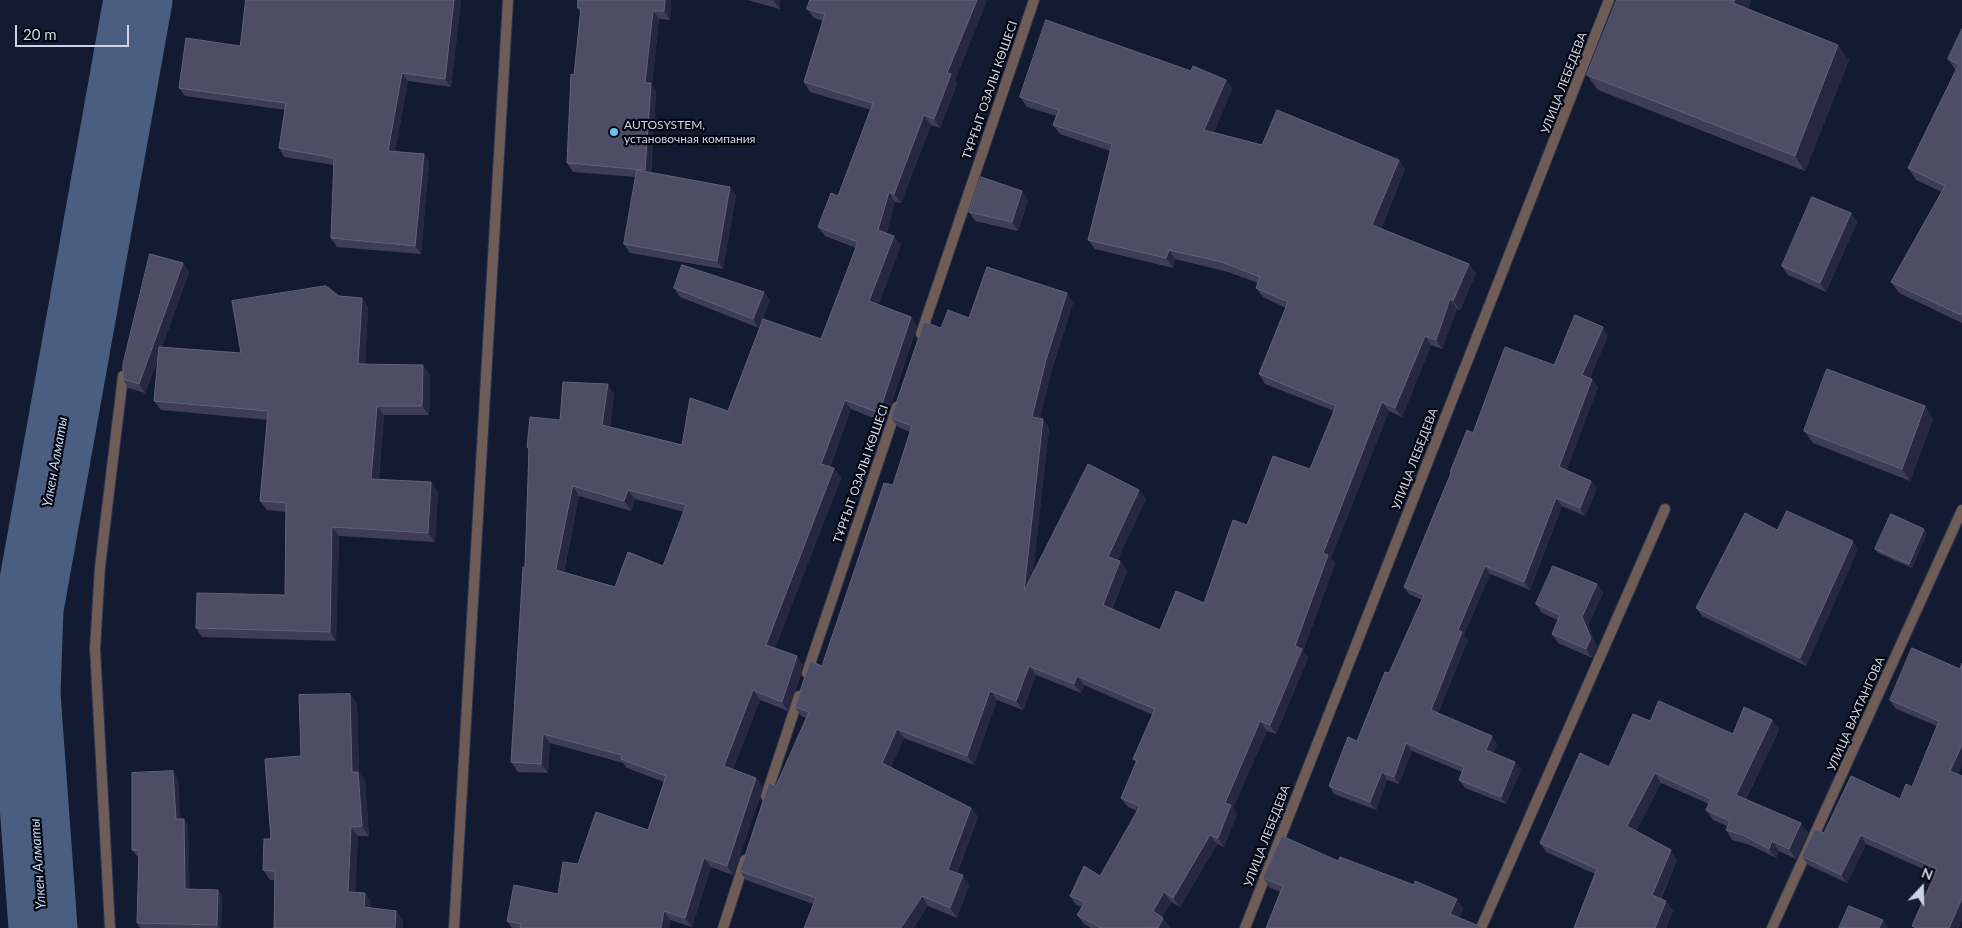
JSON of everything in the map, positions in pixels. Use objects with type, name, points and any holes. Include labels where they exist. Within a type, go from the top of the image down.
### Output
[{"type":"street","points":[[454,928],[508,0]]},
{"type":"street","name":"ТҰРҒЫТ ОЗАЛЫ КӨШЕСІ","points":[[917,348],[1034,0]]},
{"type":"street","name":"УЛИЦА ЛЕБЕДЕВА","points":[[1245,928],[1610,0]]},
{"type":"street","points":[[110,928],[95,649],[100,567],[124,376]]},
{"type":"street","name":"ТҰРҒЫТ ОЗАЛЫ КӨШЕСІ","points":[[761,810],[901,396]]},
{"type":"street","points":[[1481,928],[1665,508]]},
{"type":"street","name":"УЛИЦА ВАХТАНГОВА","points":[[1772,928],[1962,510]]},
{"type":"street","points":[[723,928],[749,846]]},
{"type":"building","points":[[246,0],[454,0],[445,79],[402,73],[388,151],[424,154],[415,246],[331,238],[334,158],[279,148],[286,103],[179,88],[186,38],[240,46]]},
{"type":"building","points":[[578,0],[665,0],[664,11],[653,11],[645,83],[651,83],[645,170],[567,163],[571,74],[574,75],[581,8],[578,8]]},
{"type":"building","points":[[810,0],[977,0],[947,73],[951,74],[934,119],[924,115],[894,194],[889,192],[878,230],[894,236],[869,301],[911,317],[879,413],[845,400],[821,464],[834,468],[766,645],[797,656],[782,702],[753,690],[724,766],[756,778],[727,866],[704,858],[685,918],[664,911],[661,928],[520,928],[521,924],[507,921],[514,885],[558,894],[563,862],[578,864],[596,812],[648,830],[666,776],[621,759],[622,755],[543,734],[541,764],[511,762],[523,567],[525,567],[529,448],[527,447],[530,417],[560,420],[563,382],[608,384],[602,425],[682,445],[690,398],[728,411],[763,319],[821,339],[858,242],[818,227],[831,193],[838,196],[873,103],[804,82],[825,14],[807,9]],"holes":[[[573,486],[624,501],[628,490],[686,505],[663,566],[628,552],[615,587],[556,570]]]},
{"type":"building","points":[[1617,0],[1735,0],[1733,3],[1838,45],[1795,156],[1587,75]]},
{"type":"building","points":[[1046,20],[1191,71],[1193,66],[1226,80],[1204,130],[1262,145],[1277,110],[1399,160],[1372,225],[1469,264],[1453,301],[1450,299],[1436,340],[1425,336],[1395,408],[1382,402],[1323,553],[1328,555],[1295,646],[1302,649],[1270,725],[1260,721],[1225,803],[1231,805],[1218,838],[1210,835],[1173,898],[1164,892],[1153,911],[1163,918],[1158,928],[1101,928],[1077,915],[1085,902],[1070,896],[1084,866],[1100,876],[1140,806],[1121,798],[1137,760],[1133,759],[1155,709],[1077,676],[1074,684],[1029,666],[1016,701],[990,691],[967,756],[897,729],[882,763],[971,808],[948,870],[963,875],[950,908],[922,896],[901,928],[804,928],[816,898],[740,871],[769,783],[776,786],[809,712],[795,707],[810,661],[822,666],[884,483],[893,485],[912,426],[891,418],[924,322],[941,328],[948,310],[969,318],[987,267],[1067,293],[1046,360],[1032,417],[1043,419],[1024,591],[1088,464],[1139,490],[1108,557],[1120,561],[1103,605],[1160,630],[1176,591],[1204,603],[1233,520],[1247,525],[1273,456],[1310,469],[1336,406],[1259,374],[1288,302],[1256,288],[1260,277],[1222,262],[1169,250],[1166,258],[1088,240],[1112,144],[1053,125],[1059,110],[1020,97]]},
{"type":"building","points":[[1962,29],[1961,315],[1891,282],[1945,186],[1908,168],[1959,64],[1948,59]]},
{"type":"building","points":[[637,170],[730,187],[717,261],[624,244]]},
{"type":"building","points":[[981,177],[1022,191],[1012,222],[969,212]]},
{"type":"building","points":[[1812,197],[1851,213],[1820,283],[1782,266]]},
{"type":"building","points":[[150,254],[183,263],[139,384],[123,379],[123,364]]},
{"type":"building","points":[[682,265],[764,292],[753,319],[674,288]]},
{"type":"building","points":[[326,286],[339,296],[362,298],[358,364],[423,365],[422,406],[377,406],[371,479],[431,482],[428,533],[332,527],[330,632],[196,628],[197,593],[285,595],[286,503],[260,501],[268,411],[154,401],[159,347],[241,353],[232,301]]},
{"type":"building","points":[[1575,315],[1603,327],[1582,375],[1592,379],[1559,467],[1591,481],[1580,508],[1556,498],[1524,582],[1485,566],[1458,630],[1462,632],[1431,710],[1492,736],[1486,750],[1515,762],[1501,797],[1459,780],[1464,767],[1406,743],[1394,777],[1382,772],[1370,802],[1329,786],[1348,737],[1357,741],[1385,672],[1389,673],[1424,595],[1404,587],[1467,430],[1473,433],[1505,347],[1554,365]]},
{"type":"building","points":[[1827,369],[1925,406],[1902,469],[1804,431]]},
{"type":"building","points":[[1787,511],[1853,541],[1800,658],[1696,608],[1745,513],[1777,530]]},
{"type":"building","points":[[1891,514],[1924,529],[1909,564],[1875,549]]},
{"type":"building","points":[[1553,566],[1597,584],[1582,617],[1591,638],[1586,649],[1552,634],[1560,615],[1536,604]]},
{"type":"building","points":[[1912,648],[1960,669],[1962,663],[1962,745],[1950,771],[1962,776],[1962,898],[1949,928],[1917,928],[1912,926],[1937,869],[1861,835],[1841,875],[1802,856],[1815,829],[1824,833],[1851,776],[1900,799],[1906,784],[1912,787],[1939,721],[1890,700]]},
{"type":"building","points":[[350,694],[352,772],[358,772],[362,826],[351,827],[348,892],[365,893],[364,907],[396,911],[395,928],[274,928],[275,871],[263,870],[264,839],[271,839],[265,759],[301,756],[299,695]]},
{"type":"building","points":[[1659,701],[1733,734],[1744,707],[1772,720],[1736,795],[1801,823],[1789,849],[1772,841],[1769,849],[1743,835],[1726,830],[1730,821],[1706,810],[1711,799],[1655,773],[1627,826],[1671,850],[1652,895],[1666,901],[1655,928],[1574,928],[1597,869],[1540,843],[1580,753],[1609,767],[1633,714],[1650,721]]},
{"type":"building","points":[[173,771],[176,819],[184,819],[185,889],[218,890],[217,925],[137,923],[139,850],[132,850],[132,773]]},
{"type":"building","points":[[1282,836],[1338,861],[1340,857],[1414,885],[1415,881],[1457,899],[1450,914],[1484,928],[1266,928],[1283,886],[1263,878]]},
{"type":"building","points":[[1849,906],[1883,920],[1879,928],[1839,928]]},
{"type":"waterway","name":"Үлкен Алматы","points":[[43,928],[26,694],[29,609],[138,0]]},
{"type":"place","name":"AUTOSYSTEM, установочная компания","points":[[614,132]]}]
